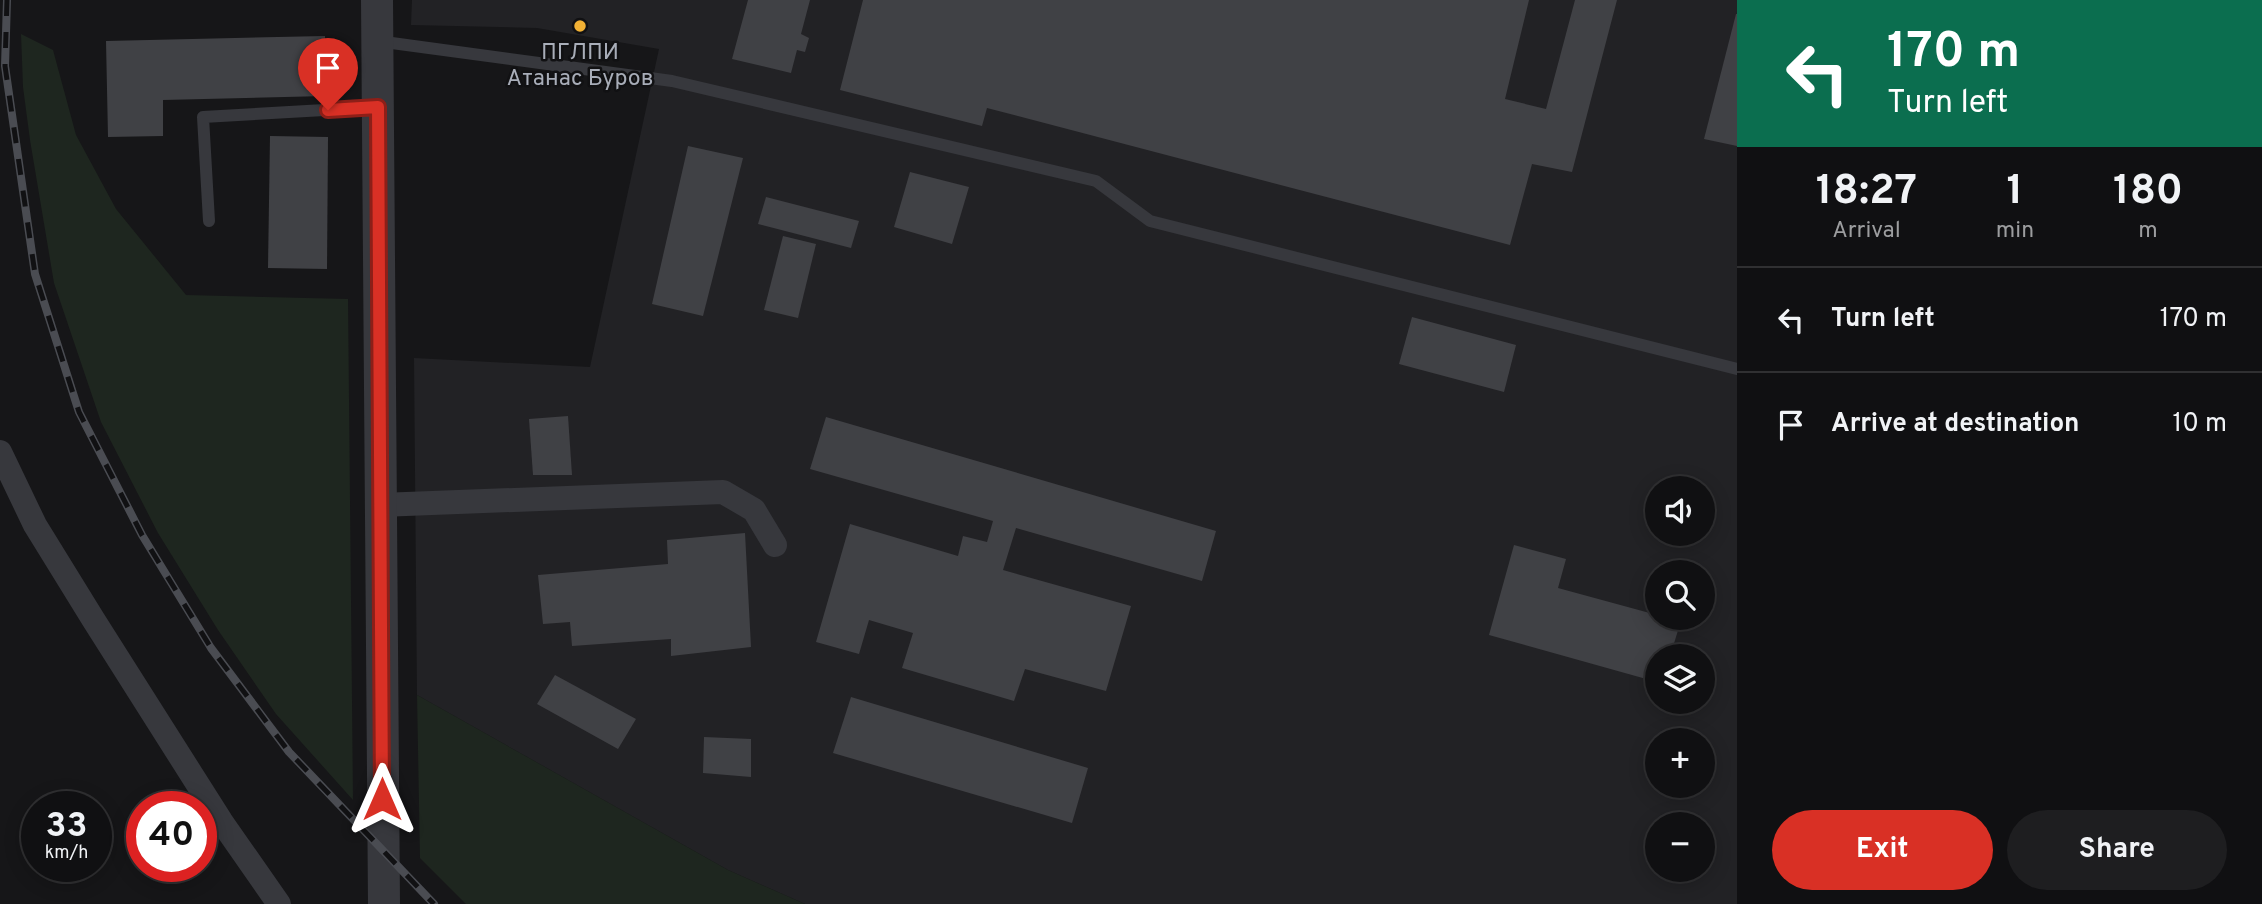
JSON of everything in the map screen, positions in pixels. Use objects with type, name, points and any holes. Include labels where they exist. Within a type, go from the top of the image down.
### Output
[{"type":"street","points":[[377,0],[384,904]]},
{"type":"street","points":[[0,452],[35,525],[222,821],[279,904]]},
{"type":"street","points":[[380,505],[723,492],[754,510],[775,545]]},
{"type":"lane","points":[[377,41],[672,81],[1096,181],[1150,221],[1737,369]]},
{"type":"lane","points":[[209,221],[203,117],[378,107]]},
{"type":"shaded area","points":[[412,0],[1737,0],[1737,904],[805,904],[728,870],[417,695],[414,358],[590,367],[659,49],[537,28],[411,25]]},
{"type":"shaded area","points":[[21,34],[53,50],[76,135],[116,209],[186,295],[348,299],[353,800],[276,714],[218,630],[158,533],[101,422],[54,283],[30,140],[23,87]]},
{"type":"shaded area","points":[[417,695],[728,870],[805,904],[466,904],[420,858]]},
{"type":"building","points":[[748,0],[810,0],[801,34],[809,38],[805,52],[797,50],[791,73],[732,59]]},
{"type":"building","points":[[863,0],[1529,0],[1505,99],[1546,109],[1575,0],[1617,0],[1572,172],[1532,164],[1510,245],[987,108],[982,126],[840,90]]},
{"type":"building","points":[[1737,14],[1737,146],[1704,139]]},
{"type":"building","points":[[325,36],[326,96],[163,100],[163,136],[108,137],[106,41]]},
{"type":"building","points":[[270,136],[328,137],[327,269],[268,268]]},
{"type":"building","points":[[688,146],[743,158],[703,316],[652,304]]},
{"type":"building","points":[[910,172],[969,187],[952,244],[894,227]]},
{"type":"building","points":[[766,197],[859,221],[851,248],[758,224]]},
{"type":"building","points":[[783,236],[816,244],[798,318],[764,310]]},
{"type":"building","points":[[1412,317],[1516,345],[1504,392],[1399,364]]},
{"type":"building","points":[[568,416],[572,475],[533,475],[529,419]]},
{"type":"building","points":[[826,417],[1216,531],[1202,581],[1016,528],[1003,570],[1131,606],[1106,691],[1025,669],[1014,701],[902,668],[913,633],[869,620],[859,654],[816,642],[850,524],[958,556],[963,536],[987,542],[993,521],[810,469]]},
{"type":"building","points":[[745,533],[751,647],[671,656],[671,639],[572,646],[570,622],[543,624],[538,575],[668,564],[667,540]]},
{"type":"building","points":[[1514,545],[1566,559],[1558,588],[1645,612],[1645,630],[1678,630],[1674,644],[1645,644],[1645,679],[1489,635]]},
{"type":"building","points":[[555,675],[636,719],[618,749],[537,704]]},
{"type":"building","points":[[851,697],[1088,768],[1072,823],[833,753]]},
{"type":"building","points":[[704,737],[751,739],[751,777],[703,773]]},
{"type":"railway","points":[[7,0],[5,66],[35,274],[79,412],[142,535],[211,648],[289,752],[434,904]]},
{"type":"place","name":"ПГЛПИ Атанас Буров","points":[[580,26]]},
{"type":"route","points":[[328,110],[378,107],[382,799]]}]
